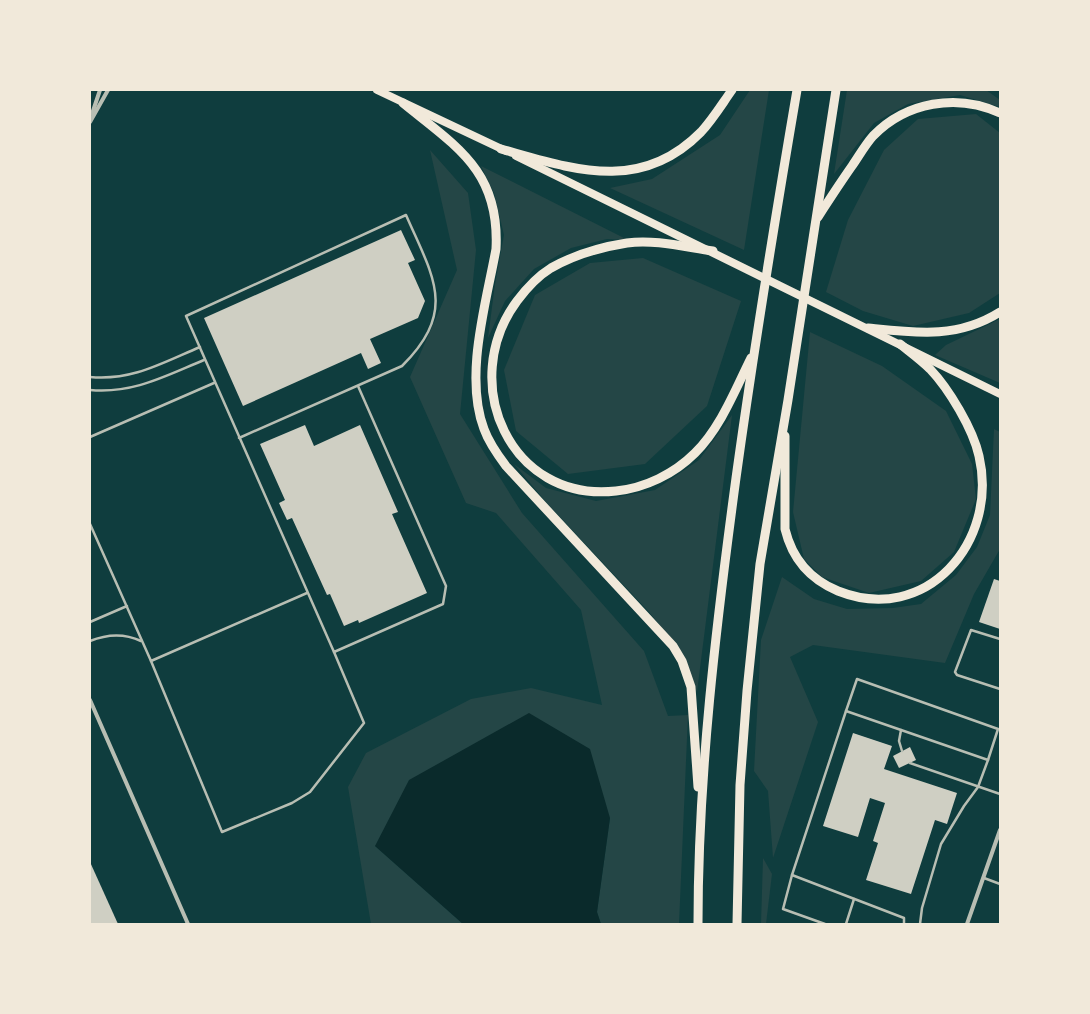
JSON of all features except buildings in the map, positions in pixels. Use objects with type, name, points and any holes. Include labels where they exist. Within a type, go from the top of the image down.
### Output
[{"type":"highway","points":[[501,149],[591,172],[637,169],[667,157],[690,142],[711,119],[732,90]]},
{"type":"highway","points":[[698,924],[700,818],[710,698],[722,583],[756,350],[766,268],[797,90]]},
{"type":"highway","points":[[737,924],[740,785],[751,644],[766,518],[785,411],[836,90]]},
{"type":"highway","points":[[816,220],[867,143],[893,120],[921,106],[954,102],[972,103],[1000,113]]},
{"type":"highway","points":[[403,103],[451,142],[474,164],[486,187],[495,213],[497,229],[496,249],[475,371],[477,402],[484,430],[493,448],[506,466],[665,636],[682,661],[688,676],[693,697],[700,818]]},
{"type":"highway","points":[[713,251],[662,243],[628,243],[597,249],[569,260],[551,268],[537,279],[512,308],[502,326],[496,342],[492,361],[492,388],[500,425],[512,447],[525,462],[539,473],[556,483],[589,492],[625,490],[642,486],[673,471],[695,454],[704,443],[729,404],[756,350]]},
{"type":"highway","points":[[868,328],[945,333],[976,325],[1000,312]]},
{"type":"highway","points":[[785,411],[785,529],[793,552],[801,565],[813,577],[829,587],[846,594],[863,597],[888,597],[903,594],[929,584],[954,565],[972,539],[981,511],[983,484],[982,470],[971,431],[952,400],[930,370],[900,344]]},
{"type":"main road","points":[[377,90],[713,251],[1000,394]]},
{"type":"street","points":[[90,122],[100,90]]},
{"type":"street","points":[[90,122],[108,90]]},
{"type":"street","points":[[90,700],[188,924]]},
{"type":"street","points":[[967,924],[1000,830]]},
{"type":"lane","points":[[90,524],[151,662],[222,832],[292,803],[310,792],[364,723],[334,652],[214,383],[186,316],[406,215],[434,282],[436,310],[428,333],[417,351],[402,366],[239,438]]},
{"type":"lane","points":[[90,377],[115,378],[131,375],[200,347]]},
{"type":"lane","points":[[90,390],[119,391],[140,386],[204,360]]},
{"type":"lane","points":[[90,437],[214,383]]},
{"type":"lane","points":[[334,652],[443,604],[446,586],[358,386]]},
{"type":"lane","points":[[151,662],[307,593]]},
{"type":"lane","points":[[90,622],[127,606]]},
{"type":"lane","points":[[1000,640],[971,630],[955,672],[957,675],[1000,689]]},
{"type":"lane","points":[[90,641],[103,636],[112,635],[134,638],[142,642]]},
{"type":"lane","points":[[825,924],[783,910],[792,875],[815,803],[857,679],[998,729],[978,787],[964,806],[941,844],[922,908],[920,924]]},
{"type":"lane","points":[[846,711],[988,760]]},
{"type":"lane","points":[[901,730],[899,741],[902,751]]},
{"type":"lane","points":[[910,763],[1000,794]]},
{"type":"lane","points":[[792,875],[904,918],[904,924]]},
{"type":"lane","points":[[984,878],[1000,884]]},
{"type":"lane","points":[[846,924],[854,899]]},
{"type":"shaded area","points":[[750,90],[769,90],[744,250],[610,188],[652,179],[720,135]]},
{"type":"shaded area","points":[[847,90],[986,90],[1000,100],[1000,107],[960,95],[908,104],[874,123],[834,174]]},
{"type":"shaded area","points":[[976,114],[1000,133],[1000,293],[969,313],[913,326],[863,311],[826,292],[848,220],[884,150],[918,119]]},
{"type":"shaded area","points":[[430,150],[468,193],[476,250],[460,414],[522,513],[644,651],[668,716],[688,715],[679,924],[601,924],[597,912],[610,818],[375,846],[463,924],[371,924],[348,787],[366,753],[471,699],[531,688],[602,705],[581,610],[496,513],[466,503],[410,377],[457,270]]},
{"type":"shaded area","points":[[481,166],[628,240],[607,239],[571,248],[534,269],[505,301],[488,338],[495,284],[504,235],[494,193]]},
{"type":"shaded area","points":[[643,258],[741,301],[707,406],[645,464],[568,474],[516,431],[504,370],[535,295],[590,263]]},
{"type":"shaded area","points":[[1000,319],[1000,383],[935,355],[946,345]]},
{"type":"shaded area","points":[[810,332],[882,366],[946,411],[972,464],[976,499],[954,552],[921,581],[869,593],[822,577],[804,559],[793,512]]},
{"type":"shaded area","points":[[732,415],[697,692],[684,655],[649,612],[546,502],[514,464],[546,488],[596,501],[655,490],[699,460]]},
{"type":"shaded area","points":[[994,429],[1000,432],[1000,549],[974,594],[945,663],[813,645],[790,657],[818,722],[773,858],[768,791],[754,771],[761,640],[782,577],[814,599],[847,609],[893,608],[921,604],[956,575],[977,547],[990,515]]},
{"type":"shaded area","points":[[529,713],[590,749],[610,818],[597,912],[601,924],[463,924],[375,846],[409,780]]},
{"type":"shaded area","points":[[763,858],[772,874],[766,924],[761,924]]}]
